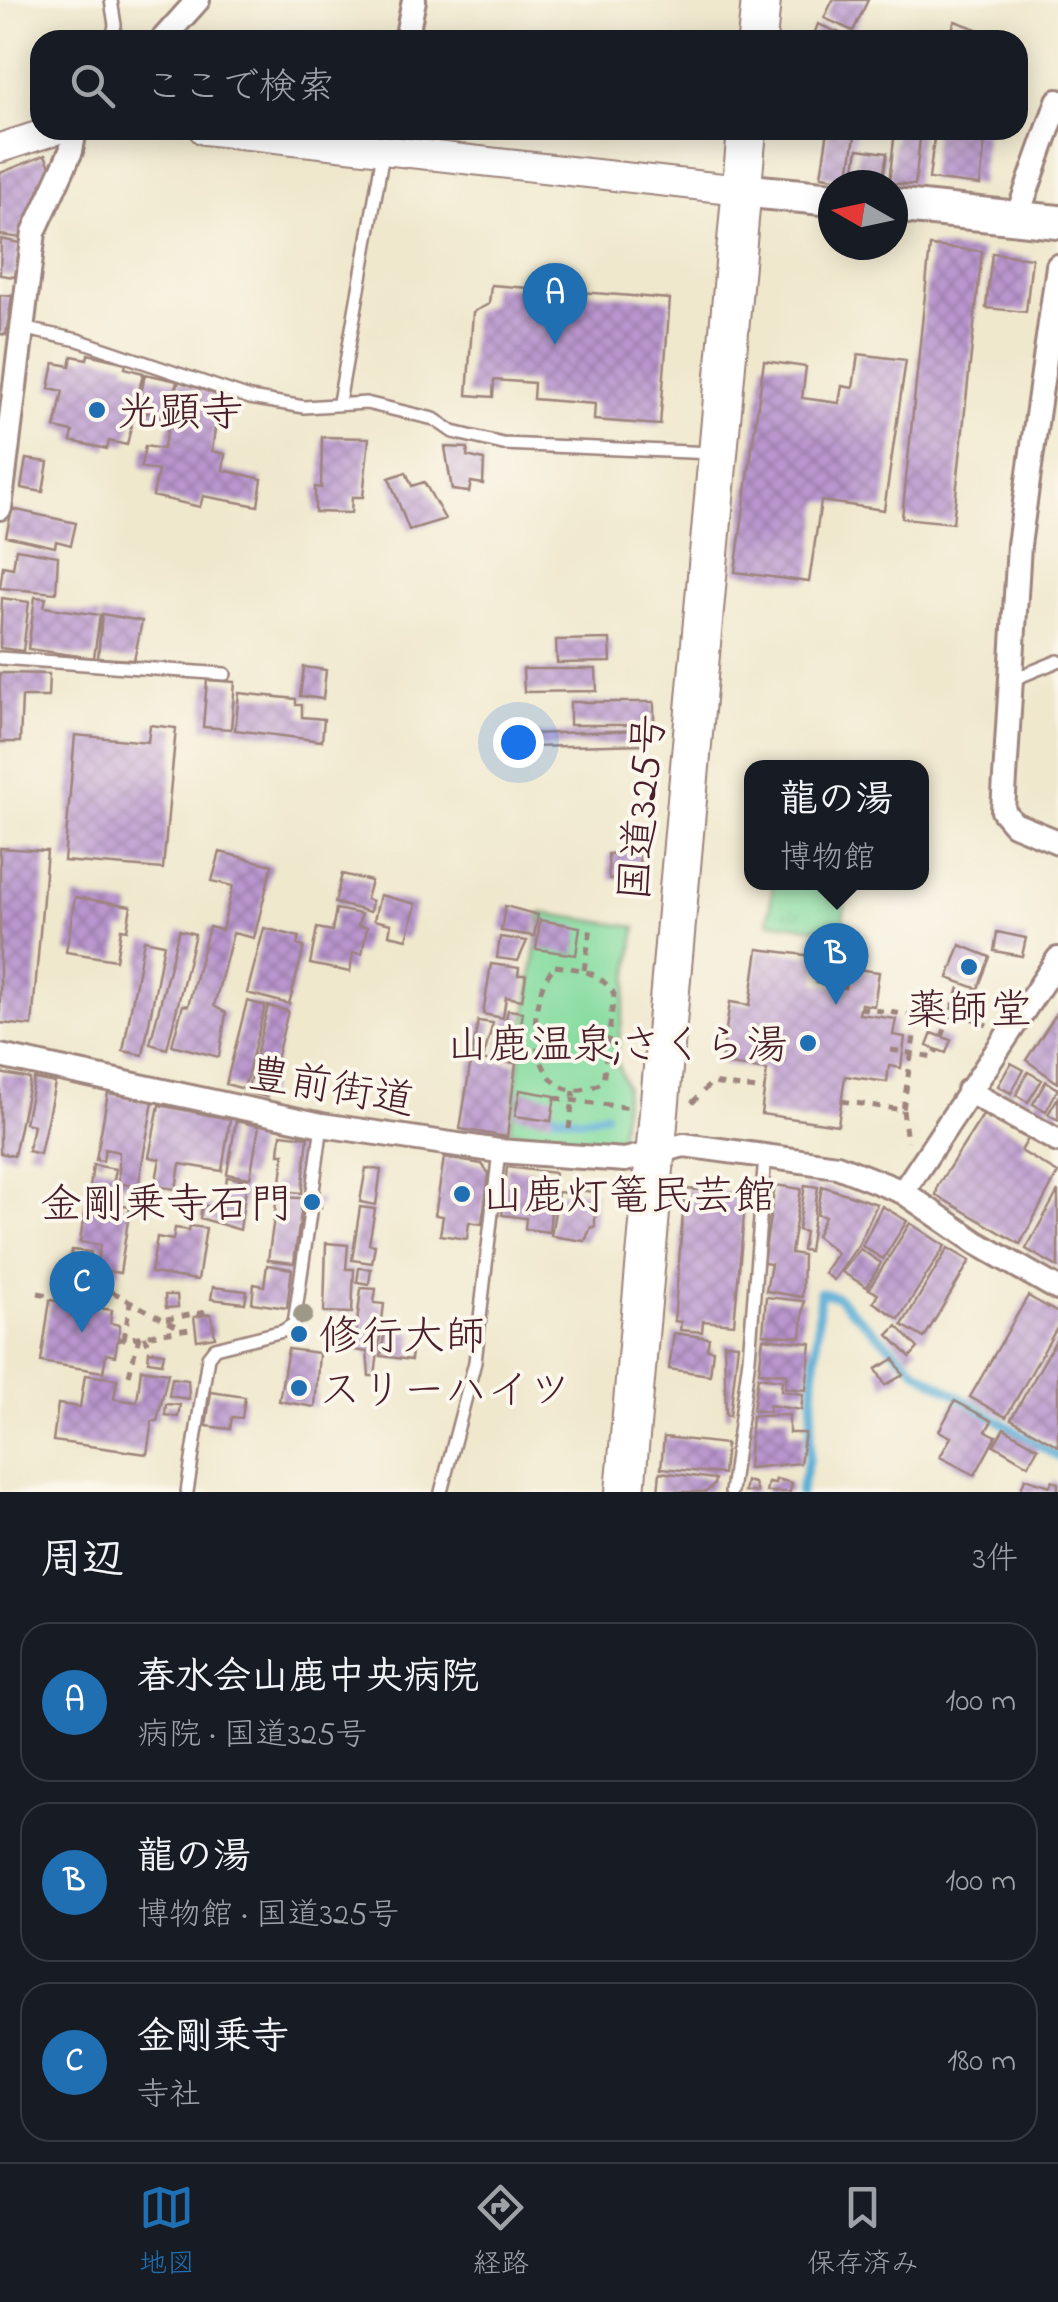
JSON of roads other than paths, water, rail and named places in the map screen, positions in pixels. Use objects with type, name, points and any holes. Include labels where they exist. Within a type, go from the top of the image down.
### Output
[{"type":"highway","points":[[758,30],[761,0]]},
{"type":"highway","name":"国道325号","points":[[625,1492],[746,140]]},
{"type":"main road","points":[[740,190],[818,198]]},
{"type":"main road","points":[[908,206],[1058,222]]},
{"type":"street","points":[[171,30],[198,0]]},
{"type":"street","points":[[408,30],[414,0]]},
{"type":"street","points":[[1018,217],[1058,101]]},
{"type":"street","points":[[0,148],[30,138]]},
{"type":"street","points":[[0,508],[13,339],[34,232],[73,140]]},
{"type":"street","points":[[355,140],[740,190]]},
{"type":"street","points":[[1058,266],[1020,545],[1003,811],[1014,824],[1058,842]]},
{"type":"street","points":[[903,1192],[1058,958]]},
{"type":"street","name":"豊前街道","points":[[0,1056],[322,1125],[499,1151],[625,1160],[684,1145],[856,1170],[903,1192],[976,1243],[1058,1289]]},
{"type":"street","points":[[968,1091],[1058,1142]]},
{"type":"lane","points":[[111,0],[115,30]]},
{"type":"lane","points":[[339,402],[385,142]]},
{"type":"lane","points":[[13,339],[78,340],[250,398],[304,407],[366,403],[434,419],[452,432],[503,444],[716,454]]},
{"type":"lane","points":[[0,658],[224,674]]},
{"type":"lane","points":[[1014,678],[1058,661]]},
{"type":"lane","points":[[186,1492],[208,1357],[215,1348],[283,1331],[294,1324],[322,1125]]},
{"type":"lane","points":[[441,1492],[475,1362],[499,1151]]},
{"type":"lane","points":[[731,1492],[749,1358],[765,1156]]},
{"type":"waterway","points":[[545,1113],[581,1119],[605,1114]]},
{"type":"waterway","points":[[800,1492],[809,1458],[820,1292],[837,1297],[917,1371],[1058,1457]]},
{"type":"place","name":"春水会山鹿中央病院","points":[[555,345]]},
{"type":"place","name":"光顕寺","points":[[97,410]]},
{"type":"place","name":"薬師堂","points":[[969,967]]},
{"type":"place","name":"龍の湯","points":[[836,1005]]},
{"type":"place","name":"山鹿温泉;さくら湯","points":[[808,1043]]},
{"type":"place","name":"山鹿灯篭民芸館","points":[[462,1194]]},
{"type":"place","name":"金剛乗寺石門","points":[[312,1202]]},
{"type":"place","name":"金剛乗寺","points":[[82,1333]]},
{"type":"place","name":"修行大師","points":[[299,1334]]},
{"type":"place","name":"スリーハイツ","points":[[299,1388]]}]
